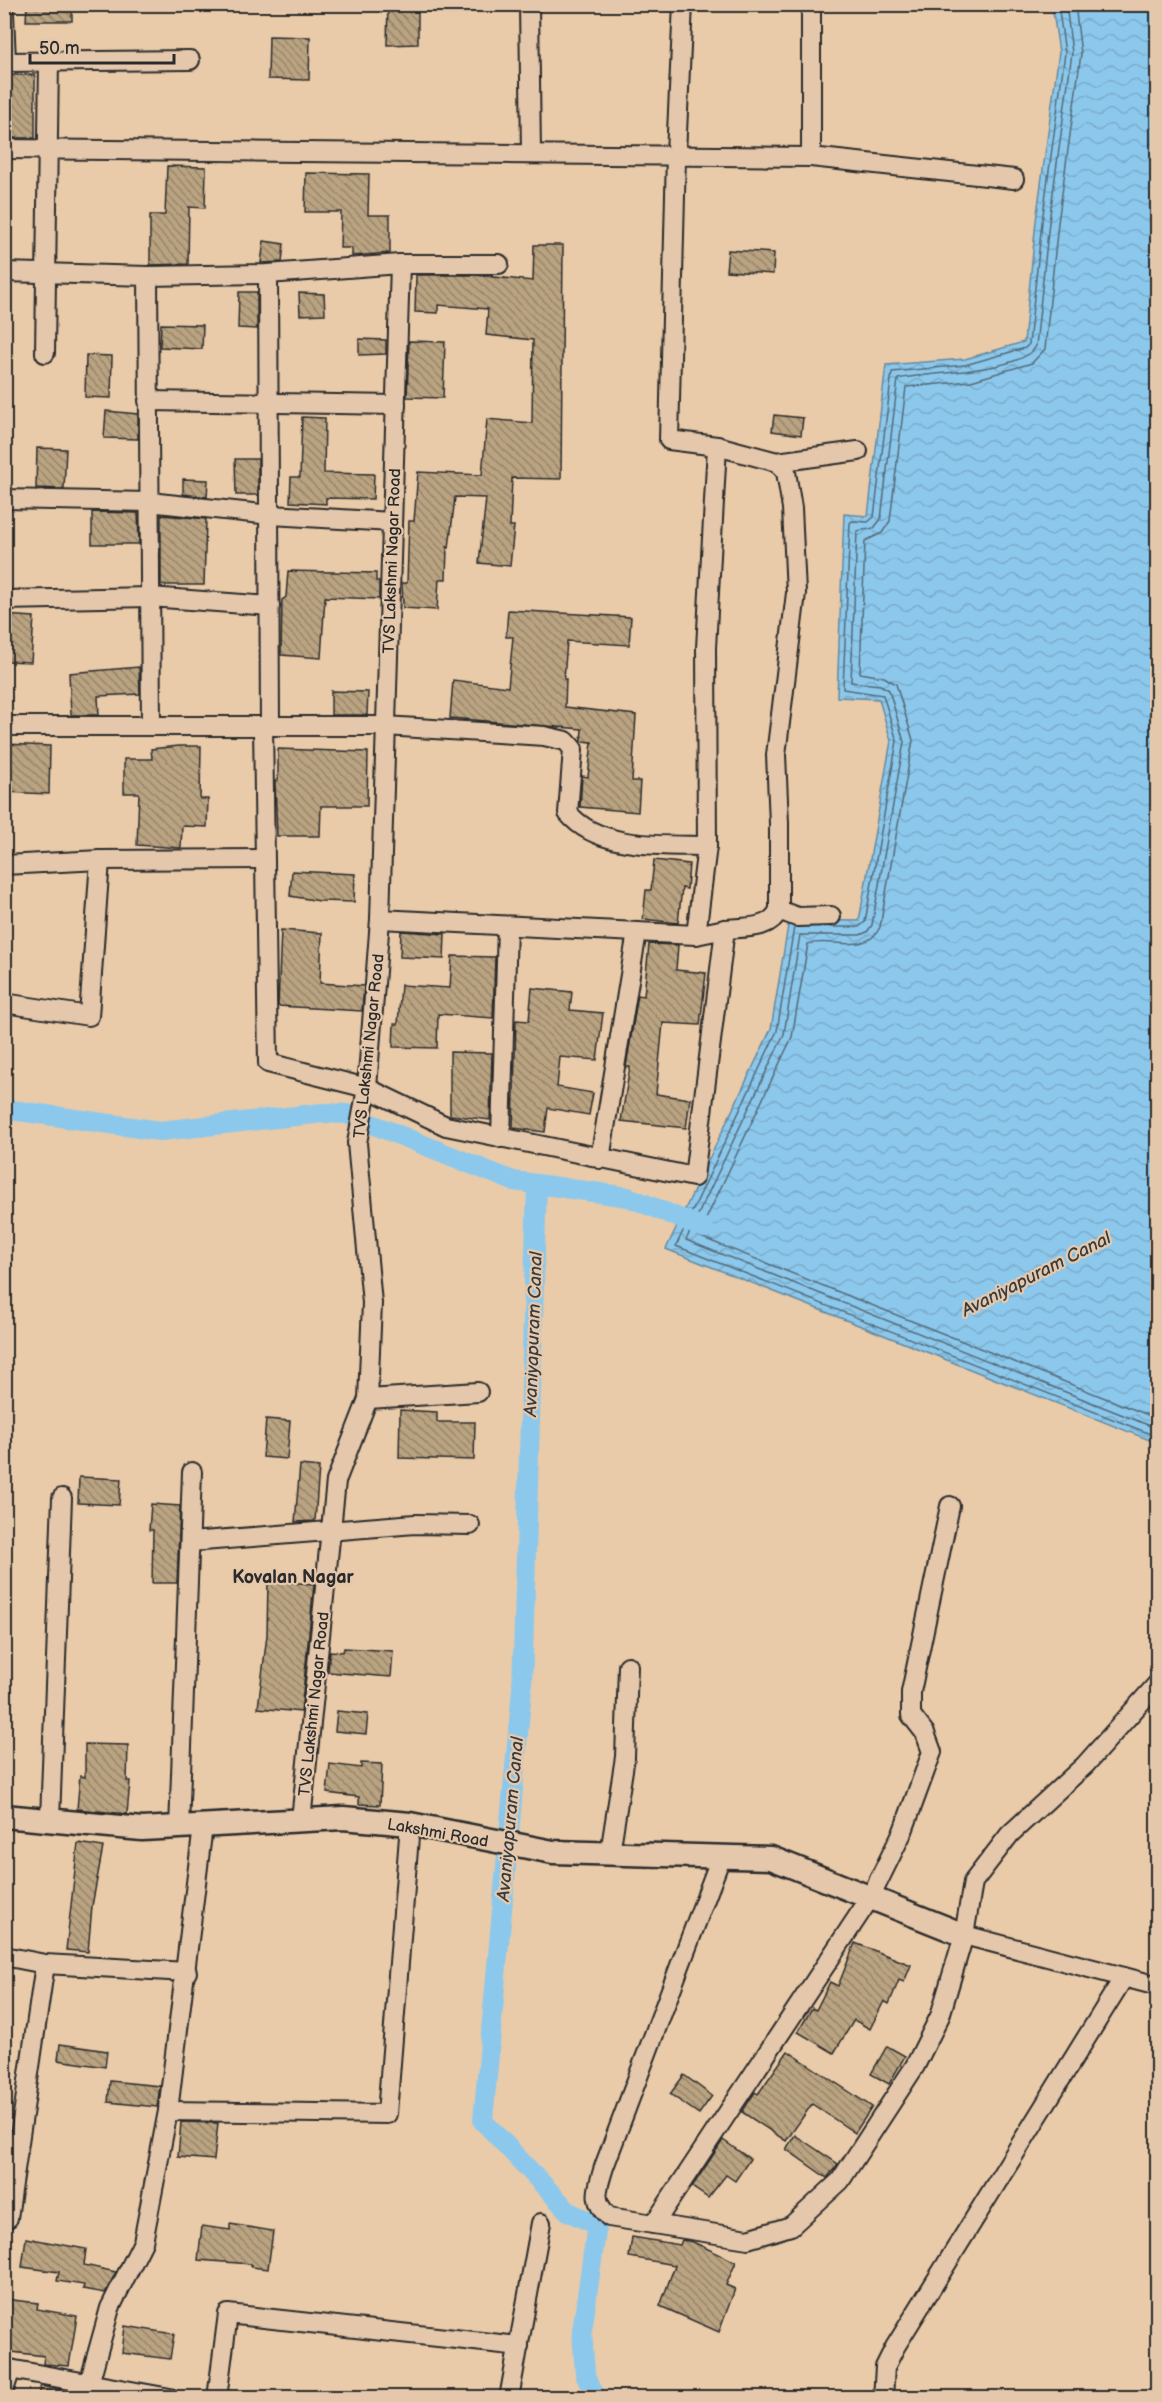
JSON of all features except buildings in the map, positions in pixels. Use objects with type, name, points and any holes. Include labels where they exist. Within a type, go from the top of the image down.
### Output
[{"type":"street","points":[[529,4],[531,153]]},
{"type":"street","points":[[683,4],[676,154],[669,440],[717,446],[777,462],[858,451]]},
{"type":"street","points":[[811,4],[811,157]]},
{"type":"street","points":[[4,13],[6,62],[190,60]]},
{"type":"street","points":[[45,354],[44,273],[49,61]]},
{"type":"street","points":[[4,149],[811,157],[1014,178]]},
{"type":"street","points":[[4,273],[148,276],[268,274],[400,264],[499,264]]},
{"type":"street","name":"TVS Lakshmi Nagar Road","points":[[301,1820],[336,1481],[368,1399],[372,1304],[357,1143],[367,1088],[380,919],[400,264]]},
{"type":"street","points":[[268,274],[271,515],[264,859],[268,1063],[367,1088],[446,1126],[694,1177],[725,929]]},
{"type":"street","points":[[148,276],[151,726]]},
{"type":"street","points":[[148,401],[396,405]]},
{"type":"street","points":[[696,935],[707,846],[706,648],[717,446]]},
{"type":"street","points":[[380,919],[696,935],[766,924],[774,920],[779,910],[776,755],[796,593],[792,508],[786,472],[777,462]]},
{"type":"street","points":[[4,499],[149,502],[271,515],[392,522]]},
{"type":"street","points":[[4,600],[150,597],[270,606]]},
{"type":"street","points":[[4,726],[386,726],[544,736],[566,741],[573,749],[568,813],[578,825],[612,838],[648,845],[707,846]]},
{"type":"street","points":[[4,865],[100,860],[264,859]]},
{"type":"street","points":[[4,1004],[89,1016],[100,860]]},
{"type":"street","points":[[779,910],[797,917],[831,916]]},
{"type":"street","points":[[501,1138],[507,926]]},
{"type":"street","points":[[600,1159],[637,932]]},
{"type":"street","points":[[368,1399],[478,1392]]},
{"type":"street","points":[[179,1828],[192,1472]]},
{"type":"street","points":[[50,1820],[62,1498]]},
{"type":"street","points":[[654,2224],[870,1898],[903,1831],[932,1752],[925,1733],[911,1715],[911,1692],[950,1506]]},
{"type":"street","points":[[190,1542],[415,1524],[470,1525]]},
{"type":"street","points":[[610,1854],[625,1757],[628,1666]]},
{"type":"street","points":[[721,1857],[604,2167],[597,2193],[599,2207],[609,2217],[748,2239],[790,2226],[840,2181],[920,2056],[940,2016],[964,1935],[973,1882],[1011,1834],[1085,1765],[1158,1683]]},
{"type":"street","name":"Lakshmi Road","points":[[4,1816],[142,1829],[343,1818],[410,1824],[490,1842],[553,1852],[771,1858],[964,1935]]},
{"type":"street","points":[[168,2111],[387,2114],[410,1824]]},
{"type":"street","points":[[87,2390],[110,2308],[143,2242],[168,2111],[187,1972],[203,1826]]},
{"type":"street","points":[[964,1935],[1158,1986]]},
{"type":"street","points":[[4,1956],[45,1964],[187,1972]]},
{"type":"street","points":[[8,2218],[45,1964]]},
{"type":"street","points":[[883,2397],[885,2367],[895,2347],[1124,1977]]},
{"type":"street","points":[[509,2397],[541,2223]]},
{"type":"street","points":[[217,2397],[228,2314],[519,2346]]},
{"type":"street","points":[[4,2390],[8,2368],[87,2390],[170,2397]]},
{"type":"water","points":[[1052,5],[1157,5],[1157,1443],[666,1249],[771,1029],[789,920],[859,921],[891,741],[879,699],[837,697],[844,514],[868,516],[886,365],[965,359],[1024,342],[1036,221],[1059,52]]},
{"type":"waterway","name":"Avaniyapuram Canal","points":[[4,1109],[160,1131],[323,1113],[347,1114],[513,1181],[537,1184],[522,1689],[483,2121],[569,2212],[597,2225],[582,2331],[585,2374],[596,2398]]},
{"type":"waterway","name":"Avaniyapuram Canal","points":[[537,1184],[628,1197],[704,1228]]},
{"type":"district","name":"Kovalan Nagar","points":[[293,1577]]}]
